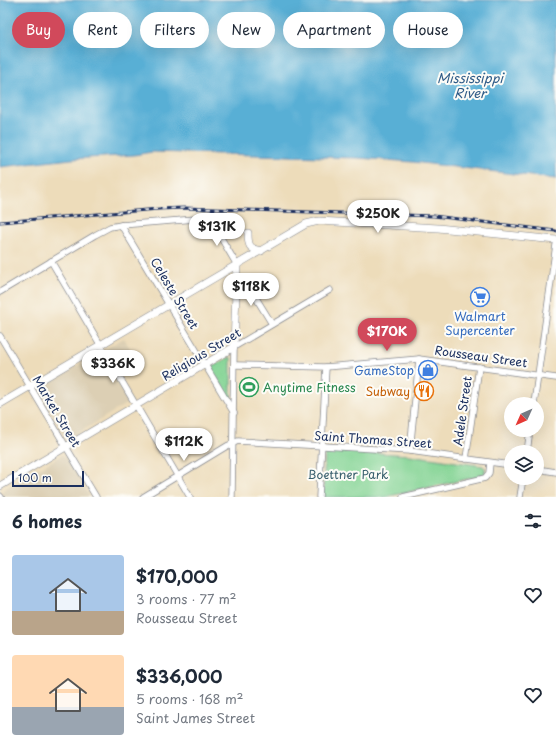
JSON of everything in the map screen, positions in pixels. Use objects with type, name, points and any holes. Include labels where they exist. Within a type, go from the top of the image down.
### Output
[{"type":"street","points":[[0,292],[110,227],[204,217],[211,220],[237,265],[234,347],[235,364],[232,497]]},
{"type":"street","points":[[0,404],[306,224],[319,221],[438,228],[556,240]]},
{"type":"street","name":"Celeste Street","points":[[121,225],[234,414]]},
{"type":"street","points":[[248,233],[248,243],[251,248],[261,251]]},
{"type":"street","points":[[535,397],[556,244]]},
{"type":"street","points":[[51,261],[190,497]]},
{"type":"street","points":[[245,280],[272,324]]},
{"type":"street","name":"Religious Street","points":[[0,486],[330,290]]},
{"type":"street","name":"Market Street","points":[[0,336],[96,497]]},
{"type":"street","points":[[410,451],[419,359]]},
{"type":"street","name":"Rousseau Street","points":[[235,364],[326,367],[419,359],[556,378]]},
{"type":"street","points":[[319,497],[326,367]]},
{"type":"street","name":"Adele Street","points":[[466,459],[479,367]]},
{"type":"street","name":"Saint Thomas Street","points":[[233,443],[238,442],[410,451],[504,464]]},
{"type":"street","points":[[143,497],[233,443]]},
{"type":"street","points":[[406,497],[485,478],[489,473],[490,463]]},
{"type":"street","points":[[544,470],[556,472]]},
{"type":"street","points":[[520,497],[522,485]]},
{"type":"shaded area","points":[[124,338],[137,361],[113,375],[129,402],[67,440],[36,389]]},
{"type":"shaded area","points":[[62,455],[67,458],[90,497],[4,497],[2,493],[3,490]]},
{"type":"green space","points":[[229,357],[231,358],[231,399],[228,399],[228,396],[211,370],[213,369],[212,367]]},
{"type":"green space","name":"Boettner Park","points":[[328,450],[410,455],[483,466],[485,468],[485,474],[385,497],[323,497],[325,452]]},
{"type":"water","name":"Mississippi River","points":[[0,0],[556,0],[556,179],[413,162],[358,158],[152,152],[134,155],[71,159],[0,167]]},
{"type":"railway","points":[[0,222],[184,208],[434,216],[556,231]]},
{"type":"place","name":"Walmart Supercenter","points":[[480,297]]},
{"type":"place","name":"GameStop","points":[[428,370]]},
{"type":"place","name":"Anytime Fitness","points":[[249,387]]},
{"type":"place","name":"Subway","points":[[424,391]]}]
